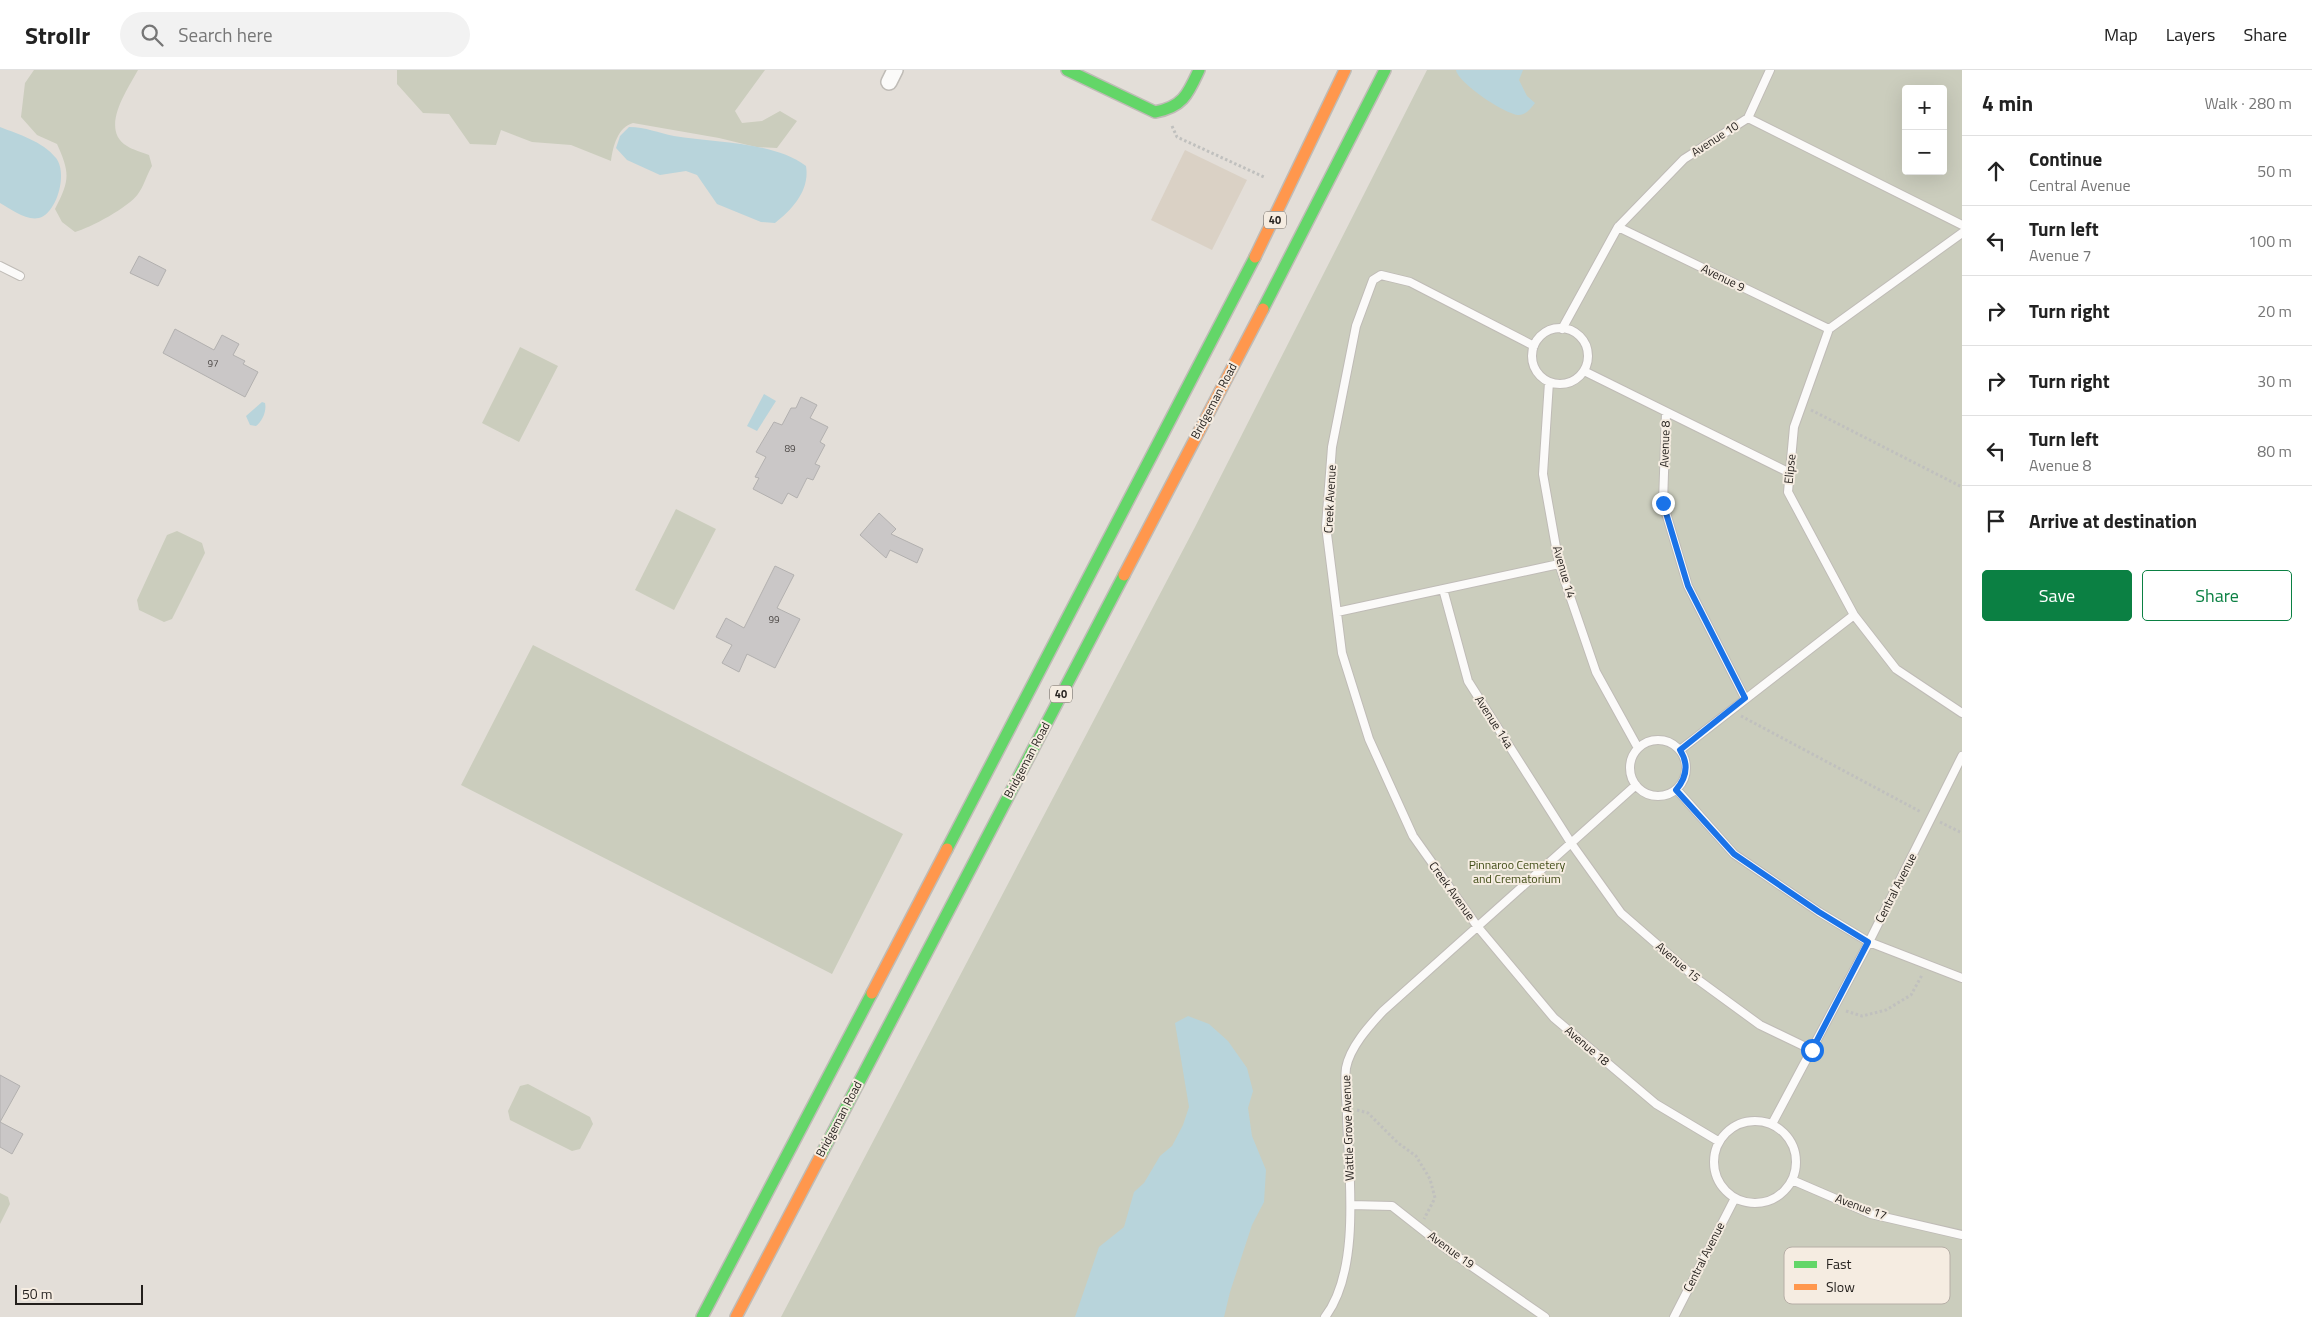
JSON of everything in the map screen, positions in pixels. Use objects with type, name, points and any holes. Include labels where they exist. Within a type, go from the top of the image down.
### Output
[{"type":"main road","points":[[1067,70],[1142,108],[1155,112],[1166,111],[1183,102],[1200,70]]},
{"type":"main road","name":"40","points":[[702,1317],[1240,291],[1345,70]]},
{"type":"main road","name":"Bridgeman Road","points":[[736,1317],[1269,297],[1385,70]]},
{"type":"lane","points":[[1748,118],[1770,70]]},
{"type":"lane","name":"Avenue 10","points":[[1562,328],[1618,227],[1684,159],[1748,118],[1962,225]]},
{"type":"lane","name":"Avenue 9","points":[[1618,227],[1829,329]]},
{"type":"lane","points":[[1829,329],[1962,233]]},
{"type":"lane","points":[[0,266],[20,276]]},
{"type":"lane","name":"Creek Avenue","points":[[1477,926],[1413,836],[1373,748],[1342,653],[1326,526],[1332,447],[1356,326],[1373,280],[1381,275],[1410,282],[1534,346]]},
{"type":"lane","points":[[1562,328],[1578,336],[1584,343],[1588,352],[1584,371],[1568,383],[1558,384],[1549,382],[1538,373],[1533,365],[1532,355],[1534,346],[1543,334],[1562,328]]},
{"type":"lane","name":"Elipse","points":[[1829,329],[1794,427],[1788,492],[1854,615],[1896,669],[1962,713]]},
{"type":"lane","points":[[1584,371],[1790,473]]},
{"type":"lane","name":"Avenue 14","points":[[1549,382],[1543,474],[1559,564],[1596,672],[1638,748]]},
{"type":"lane","name":"Avenue 8","points":[[1666,413],[1663,503],[1688,586],[1745,698]]},
{"type":"lane","points":[[1337,612],[1559,564]]},
{"type":"lane","name":"Avenue 14a","points":[[1443,589],[1468,682],[1571,843]]},
{"type":"lane","points":[[1680,750],[1854,615]]},
{"type":"lane","points":[[1660,740],[1672,743],[1680,750],[1686,764],[1686,774],[1676,790],[1658,796],[1649,794],[1636,785],[1630,768],[1633,756],[1638,748],[1650,741],[1660,740]]},
{"type":"lane","name":"Central Avenue","points":[[1772,1124],[1834,1008],[1962,756]]},
{"type":"lane","name":"Wattle Grove Avenue","points":[[1324,1317],[1332,1308],[1344,1278],[1350,1205],[1346,1067],[1360,1036],[1383,1011],[1636,785]]},
{"type":"lane","points":[[1676,790],[1734,854],[1819,912],[1868,942],[1962,978]]},
{"type":"lane","name":"Avenue 15","points":[[1571,843],[1621,913],[1697,979],[1760,1025],[1812,1050]]},
{"type":"lane","name":"Avenue 18","points":[[1477,926],[1554,1018],[1656,1104],[1718,1141]]},
{"type":"lane","points":[[1758,1120],[1772,1124],[1789,1138],[1795,1152],[1796,1166],[1792,1180],[1776,1197],[1763,1202],[1748,1203],[1735,1198],[1718,1182],[1714,1169],[1714,1154],[1718,1141],[1731,1128],[1744,1122],[1758,1120]]},
{"type":"lane","name":"Avenue 17","points":[[1792,1180],[1871,1214],[1962,1235]]},
{"type":"lane","name":"Central Avenue","points":[[1674,1317],[1735,1198]]},
{"type":"lane","name":"Avenue 19","points":[[1350,1205],[1392,1206],[1545,1317]]},
{"type":"path","points":[[1166,111],[1176,136],[1264,177]]},
{"type":"path","points":[[1802,405],[1962,487]]},
{"type":"path","points":[[1730,710],[1962,833]]},
{"type":"path","points":[[1834,1008],[1862,1016],[1886,1010],[1911,995],[1927,965]]},
{"type":"path","points":[[1347,1107],[1368,1113],[1398,1143],[1416,1156],[1430,1179],[1435,1198],[1420,1228]]},
{"type":"shaded area","points":[[1185,150],[1247,180],[1212,250],[1151,220]]},
{"type":"green space","points":[[34,70],[138,70],[118,109],[116,130],[119,139],[127,146],[149,155],[152,166],[140,191],[126,205],[109,216],[75,232],[62,222],[55,209],[66,183],[66,170],[57,144],[37,135],[21,117],[25,83]]},
{"type":"green space","points":[[397,70],[765,70],[735,111],[742,123],[762,121],[780,111],[797,121],[777,148],[756,147],[719,138],[633,123],[628,125],[617,138],[611,161],[571,145],[532,142],[501,130],[496,145],[470,144],[449,114],[423,113],[397,84]]},
{"type":"green space","name":"Pinnaroo Cemetery and Crematorium","points":[[1427,70],[1962,70],[1962,1317],[781,1317],[1194,529]]},
{"type":"green space","points":[[520,347],[558,366],[519,442],[482,423]]},
{"type":"green space","points":[[676,509],[716,529],[674,610],[635,590]]},
{"type":"green space","points":[[177,531],[202,543],[205,553],[172,619],[164,622],[139,610],[137,600],[167,535]]},
{"type":"green space","points":[[533,645],[903,834],[832,974],[461,785]]},
{"type":"green space","points":[[528,1084],[590,1117],[593,1124],[580,1149],[572,1151],[510,1120],[508,1111],[520,1086]]},
{"type":"green space","points":[[0,1193],[8,1197],[10,1204],[0,1224]]},
{"type":"water","points":[[1456,70],[1523,70],[1519,80],[1527,96],[1535,103],[1524,114],[1513,114],[1473,90],[1459,76]]},
{"type":"water","points":[[0,127],[44,147],[56,158],[59,165],[61,182],[59,192],[51,209],[39,218],[29,218],[0,203]]},
{"type":"water","points":[[629,127],[674,136],[743,144],[777,152],[806,166],[807,175],[803,191],[788,212],[775,223],[761,222],[717,204],[697,175],[686,171],[660,175],[627,160],[616,148],[620,136]]},
{"type":"water","points":[[764,394],[776,401],[757,431],[747,426]]},
{"type":"water","points":[[262,402],[265,403],[265,413],[262,419],[256,426],[250,425],[246,416]]},
{"type":"water","points":[[1188,1016],[1209,1024],[1228,1041],[1247,1068],[1253,1091],[1248,1108],[1252,1136],[1266,1170],[1264,1202],[1252,1225],[1230,1292],[1224,1317],[1075,1317],[1099,1247],[1124,1227],[1134,1192],[1144,1183],[1160,1156],[1172,1146],[1183,1125],[1189,1107],[1175,1023]]},
{"type":"building","points":[[139,256],[166,270],[158,286],[130,273]]},
{"type":"building","points":[[175,329],[214,350],[222,335],[239,344],[233,355],[245,361],[243,364],[258,372],[245,397],[163,353]]},
{"type":"building","points":[[801,397],[817,405],[810,418],[828,427],[820,442],[825,445],[815,464],[820,466],[813,480],[807,478],[797,498],[788,493],[782,504],[753,489],[759,478],[755,477],[766,457],[756,452],[774,422],[782,425],[791,408],[796,408]]},
{"type":"building","points":[[879,513],[896,529],[891,534],[923,549],[917,563],[890,550],[886,558],[860,535]]},
{"type":"building","points":[[775,566],[794,575],[777,608],[800,619],[775,668],[747,654],[739,672],[722,663],[732,645],[716,637],[726,618],[744,628]]},
{"type":"building","points":[[0,1075],[20,1086],[0,1122]]},
{"type":"building","points":[[0,1122],[23,1134],[12,1154],[0,1147]]},
{"type":"traffic: fast","points":[[1067,70],[1155,112],[1172,107],[1178,103],[1188,93],[1199,70]]},
{"type":"traffic: fast","points":[[1263,309],[1385,70]]},
{"type":"traffic: fast","points":[[947,849],[1255,257]]},
{"type":"traffic: fast","points":[[821,1155],[1124,575]]},
{"type":"traffic: fast","points":[[702,1317],[872,993]]},
{"type":"traffic: slow","points":[[1255,257],[1345,70]]},
{"type":"traffic: slow","points":[[1124,575],[1263,309]]},
{"type":"traffic: slow","points":[[872,993],[947,849]]},
{"type":"traffic: slow","points":[[736,1317],[821,1155]]},
{"type":"route","points":[[1663,503],[1688,586],[1745,698],[1680,750],[1684,755],[1686,774],[1683,782],[1676,790],[1734,854],[1819,912],[1868,942],[1812,1050]]}]
